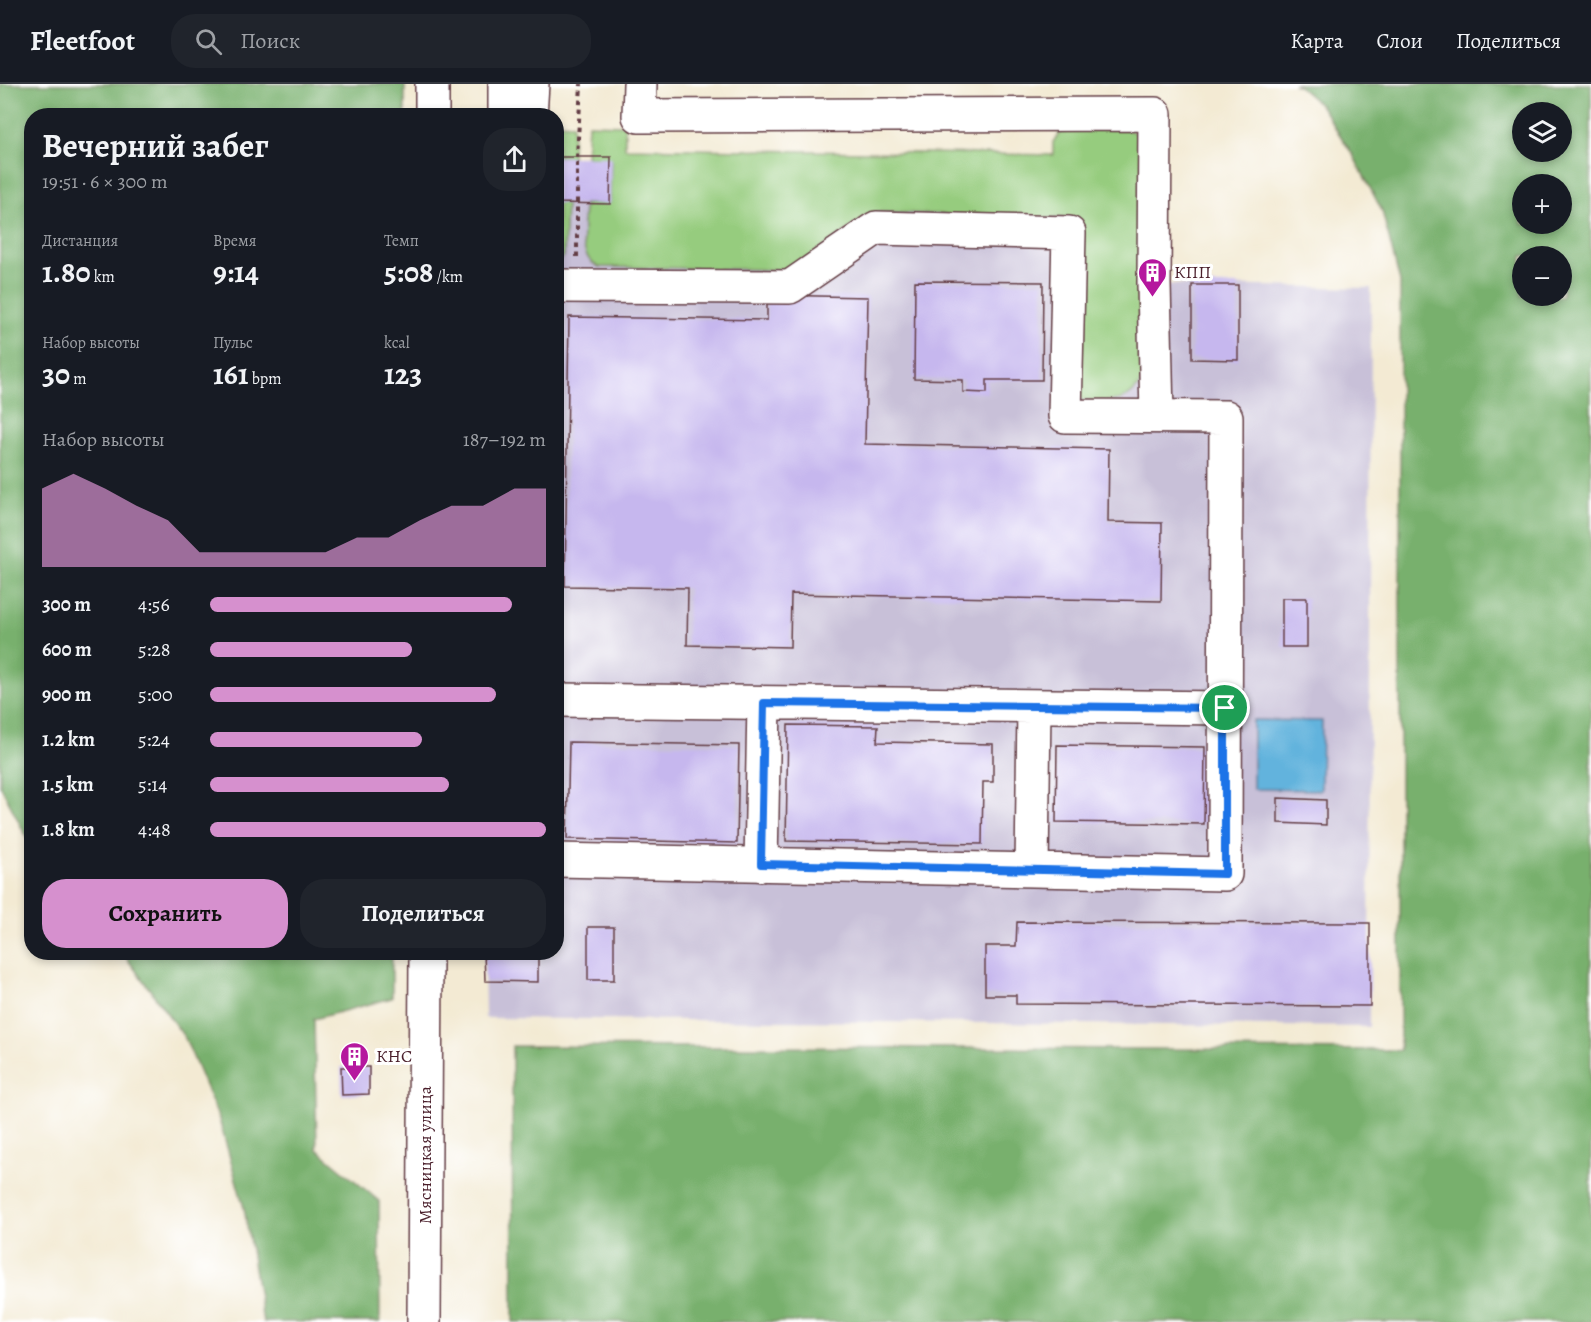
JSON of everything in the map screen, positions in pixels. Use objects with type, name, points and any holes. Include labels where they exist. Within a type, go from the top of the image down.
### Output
[{"type":"street","points":[[432,84],[432,108]]},
{"type":"street","points":[[505,84],[505,108]]},
{"type":"street","points":[[530,108],[531,84]]},
{"type":"street","points":[[640,84],[639,116],[1155,114],[1154,284],[1157,416]]},
{"type":"street","points":[[564,860],[1225,874],[1226,417],[1065,416],[1070,233],[876,228],[790,287],[567,286]]},
{"type":"street","points":[[564,700],[1225,708]]},
{"type":"street","points":[[761,864],[764,703]]},
{"type":"street","points":[[1032,870],[1034,706]]},
{"type":"street","name":"Мясницкая улица","points":[[424,1322],[426,960]]},
{"type":"path","points":[[567,286],[581,84]]},
{"type":"shaded area","points":[[564,158],[1088,209],[1088,283],[1371,288],[1369,1027],[485,1018],[484,960],[564,960]]},
{"type":"green space","points":[[0,84],[405,84],[405,108],[24,108],[24,832],[0,785]]},
{"type":"green space","points":[[1293,84],[1591,84],[1591,1322],[513,1322],[512,1046],[1400,1050],[1400,282],[1382,211],[1353,155],[1321,106]]},
{"type":"green space","points":[[564,123],[573,124],[572,157],[564,157]]},
{"type":"green space","points":[[588,124],[625,125],[625,148],[1053,155],[1053,142],[1059,133],[1069,129],[1126,129],[1136,133],[1142,140],[1144,376],[1132,393],[1119,400],[1082,400],[1078,395],[1077,219],[873,212],[792,270],[599,267],[587,256],[584,248],[584,204],[610,203],[611,158],[586,157]]},
{"type":"green space","points":[[564,203],[566,203],[564,256]]},
{"type":"green space","points":[[128,960],[392,960],[392,998],[314,1019],[317,1149],[379,1201],[380,1322],[263,1322],[244,1208],[219,1119],[185,1038]]},
{"type":"water","points":[[1253,720],[1322,721],[1321,790],[1253,789]]},
{"type":"building","points":[[564,157],[611,157],[610,204],[564,203]]},
{"type":"building","points":[[915,281],[1043,282],[1042,380],[987,380],[987,393],[963,392],[963,380],[914,379]]},
{"type":"building","points":[[1192,285],[1238,285],[1238,360],[1192,359]]},
{"type":"building","points":[[767,295],[868,297],[865,444],[1109,449],[1108,522],[1162,523],[1161,601],[791,594],[790,647],[687,645],[688,588],[565,586],[569,317],[767,320]]},
{"type":"building","points":[[1282,598],[1307,598],[1307,647],[1282,647]]},
{"type":"building","points":[[788,725],[878,726],[877,742],[993,744],[993,782],[983,782],[982,844],[786,841]]},
{"type":"building","points":[[569,742],[739,745],[737,843],[567,839]]},
{"type":"building","points":[[1057,745],[1205,747],[1204,824],[1056,822]]},
{"type":"building","points":[[1278,798],[1326,800],[1326,825],[1278,823]]},
{"type":"building","points":[[1017,922],[1370,923],[1370,1006],[1016,1004],[1016,995],[985,995],[985,946],[1016,946]]},
{"type":"building","points":[[588,927],[614,927],[614,980],[588,980]]},
{"type":"building","points":[[484,960],[538,960],[538,982],[485,981]]},
{"type":"building","name":"КНС","points":[[341,1067],[369,1067],[369,1094],[342,1095]]},
{"type":"place","name":"КПП","points":[[1153,298]]},
{"type":"place","name":"КНС","points":[[355,1082]]},
{"type":"route","points":[[764,703],[1225,708],[1225,874],[761,864],[764,703]]}]
